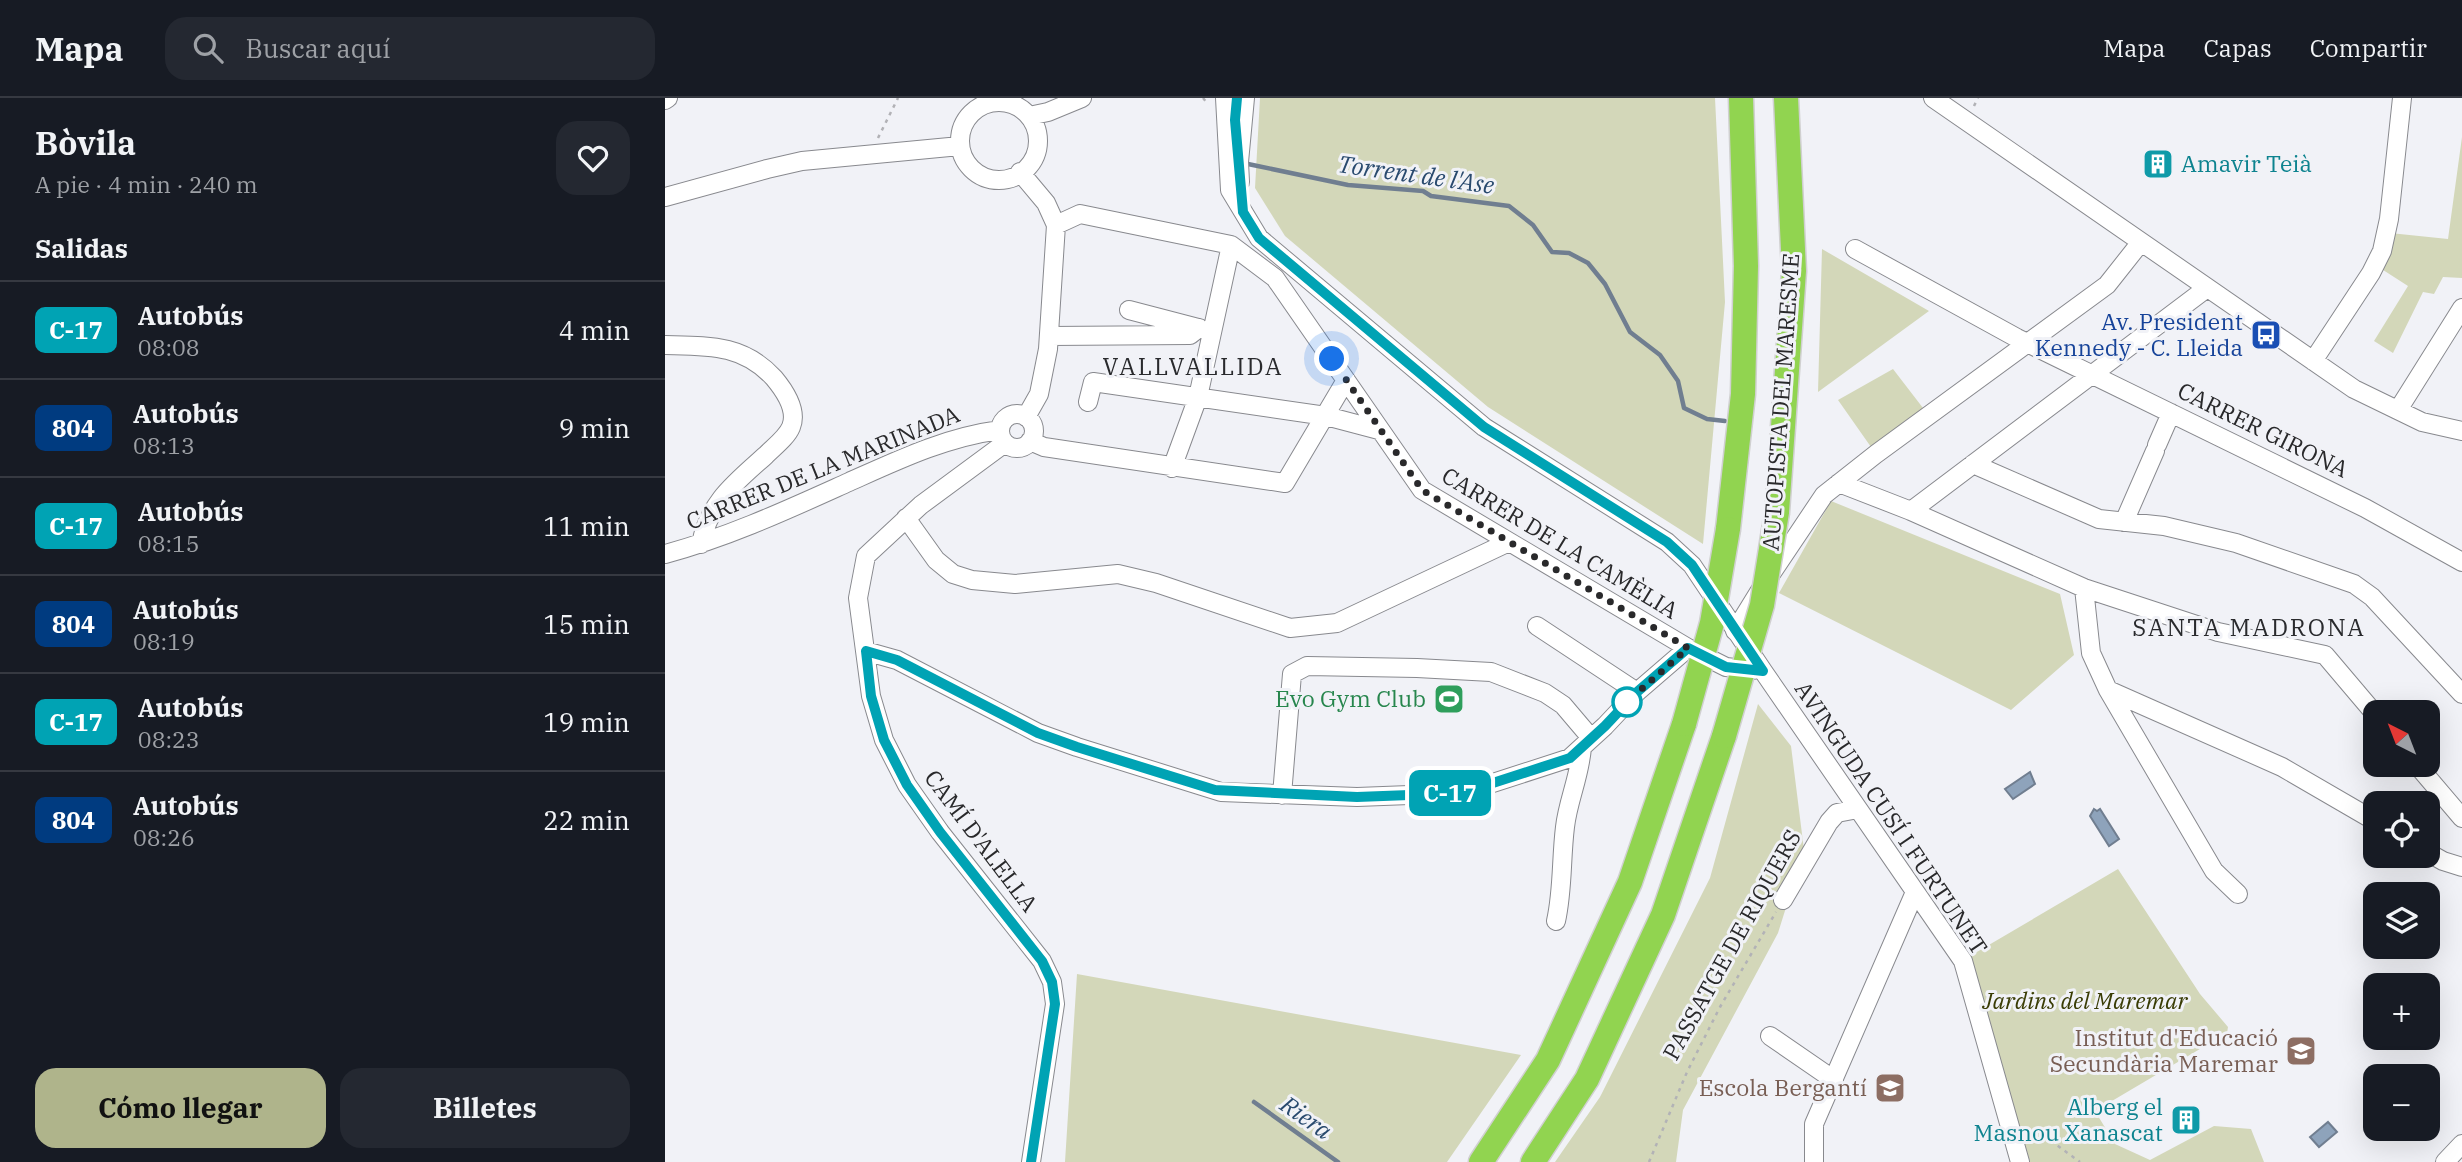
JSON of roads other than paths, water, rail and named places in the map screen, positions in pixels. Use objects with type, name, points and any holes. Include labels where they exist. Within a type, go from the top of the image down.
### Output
[{"type":"highway","name":"AUTOPISTA DEL MARESME","points":[[1481,1162],[1548,1060],[1630,882],[1684,724],[1712,623],[1728,528],[1743,381],[1746,266],[1741,98]]},
{"type":"highway","name":"AUTOPISTA DEL MARESME","points":[[1533,1162],[1587,1080],[1663,915],[1724,736],[1762,605],[1777,512],[1794,271],[1786,98]]},
{"type":"street","points":[[1029,116],[1048,112],[1082,98]]},
{"type":"street","points":[[1239,162],[1245,98]]},
{"type":"street","points":[[1933,98],[2354,389],[2422,422],[2462,431]]},
{"type":"street","points":[[2313,361],[2371,273],[2382,251],[2389,219],[2402,98]]},
{"type":"street","points":[[1226,100],[1235,120],[1243,212]]},
{"type":"street","name":"AVINGUDA CUSÍ I FURTUNET","points":[[1226,100],[1230,190],[1259,238],[1484,427],[1667,542],[1692,565],[1763,671],[1821,768],[1858,809],[1963,961],[2020,1162]]},
{"type":"street","points":[[977,102],[1006,102],[1019,107],[1029,116],[1035,125],[1037,147],[1034,158],[1020,173],[1005,179],[993,179],[971,168],[960,146],[964,123],[977,102]]},
{"type":"street","points":[[665,198],[779,166],[960,146]]},
{"type":"street","points":[[1020,173],[1046,203],[1056,225],[1049,336],[1039,394],[1026,417]]},
{"type":"street","points":[[1056,225],[1080,214],[1231,245],[1205,330],[1199,397],[1172,468]]},
{"type":"street","points":[[1735,631],[1824,495],[2107,285],[2141,242]]},
{"type":"street","name":"CARRER DE LA CAMÈLIA","points":[[1231,245],[1275,278],[1422,490],[1688,648],[1726,667],[1763,671]]},
{"type":"street","name":"CARRER GIRONA","points":[[1855,249],[2028,343],[2365,508],[2462,562]]},
{"type":"street","points":[[1911,511],[2207,288]]},
{"type":"street","points":[[2398,410],[2455,336],[2462,309]]},
{"type":"street","points":[[1129,310],[1205,330]]},
{"type":"street","points":[[1141,335],[1149,315]]},
{"type":"street","points":[[1049,336],[1190,335],[1205,330]]},
{"type":"street","points":[[665,345],[717,346],[745,355],[765,368],[781,386],[793,417],[791,428],[780,441],[741,477],[713,509],[705,524],[701,544]]},
{"type":"street","points":[[1030,441],[1044,447],[1285,483],[1346,380]]},
{"type":"street","points":[[1088,402],[1093,382],[1326,416],[1379,430]]},
{"type":"street","points":[[2124,522],[2171,413]]},
{"type":"street","points":[[1009,416],[1026,417],[1033,428],[1030,441],[1020,448],[1012,447],[1002,437],[1004,420],[1009,416]]},
{"type":"street","name":"CARRER DE LA MARINADA","points":[[665,554],[753,525],[929,448],[969,435],[1002,437]]},
{"type":"street","name":"CAMÍ D'ALELLA","points":[[1002,437],[921,505],[866,556],[858,598],[871,696],[884,740],[907,785],[940,832],[1042,961],[1052,982],[1054,1016],[1031,1162]]},
{"type":"street","points":[[1973,464],[2099,519],[2164,526],[2236,543],[2354,584],[2372,597],[2462,694]]},
{"type":"street","points":[[1839,483],[1911,511],[2084,588],[2218,632],[2325,655],[2363,701]]},
{"type":"street","points":[[907,518],[936,560],[953,574],[972,580],[1015,584],[1118,574],[1156,583],[1290,628],[1337,623],[1509,542]]},
{"type":"street","points":[[2084,588],[2091,653],[2108,690],[2214,871],[2238,894]]},
{"type":"street","points":[[1537,626],[1637,692]]},
{"type":"street","points":[[866,651],[897,660],[1038,733],[1221,792],[1357,797],[1462,793],[1570,758],[1637,692],[1688,648]]},
{"type":"street","points":[[1282,794],[1292,674],[1307,666],[1491,672],[1545,693],[1563,705],[1587,743],[1565,825],[1561,900],[1556,921]]},
{"type":"street","points":[[2108,690],[2282,768],[2363,814]]},
{"type":"street","points":[[2427,777],[2462,818]]},
{"type":"street","name":"PASSATGE DE RIQUERS","points":[[1783,901],[1829,822],[1837,813],[1858,809]]},
{"type":"street","points":[[2440,859],[2462,867]]},
{"type":"street","points":[[1814,1162],[1814,1124],[1915,892]]},
{"type":"street","points":[[1770,1036],[1834,1080]]},
{"type":"street","points":[[2445,1162],[2462,1144]]},
{"type":"water","points":[[2030,772],[2035,784],[2013,799],[2005,789]]},
{"type":"water","points":[[2094,809],[2100,809],[2119,839],[2109,846],[2090,816]]},
{"type":"water","points":[[2328,1122],[2337,1132],[2319,1147],[2310,1137]]},
{"type":"waterway","name":"Torrent de l'Ase","points":[[1248,164],[1348,185],[1423,191],[1431,196],[1509,206],[1533,225],[1552,252],[1569,253],[1588,263],[1605,284],[1630,332],[1660,355],[1678,381],[1684,408],[1707,419],[1725,421]]},
{"type":"waterway","name":"Riera","points":[[1254,1102],[1338,1162]]},
{"type":"place","name":"Amavir Teià","points":[[2158,164]]},
{"type":"place","name":"Av. President Kennedy - C. Lleida","points":[[2266,335]]},
{"type":"place","name":"Evo Gym Club","points":[[1449,699]]},
{"type":"place","name":"Institut d'Educació Secundària Maremar","points":[[2301,1051]]},
{"type":"place","name":"Escola Bergantí","points":[[1890,1088]]},
{"type":"place","name":"Alberg el Masnou Xanascat","points":[[2186,1120]]},
{"type":"district","name":"VALLVALLIDA","points":[[1193,367]]},
{"type":"district","name":"SANTA MADRONA","points":[[2249,628]]},
{"type":"park label","name":"Jardins del Maremar","points":[[2085,1001]]}]
